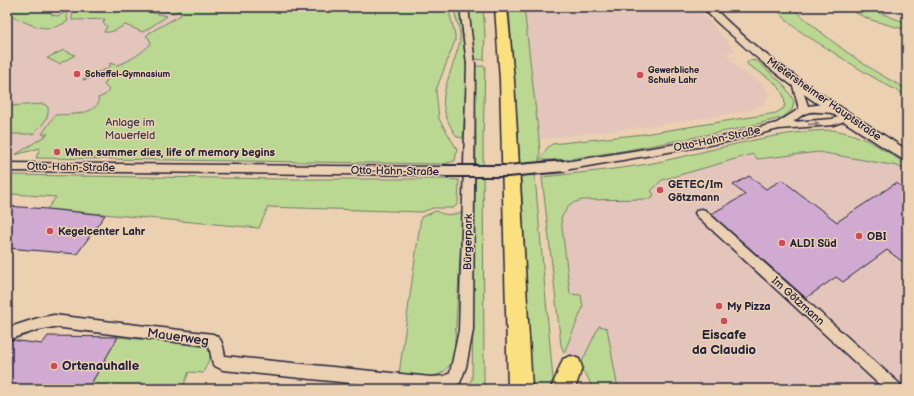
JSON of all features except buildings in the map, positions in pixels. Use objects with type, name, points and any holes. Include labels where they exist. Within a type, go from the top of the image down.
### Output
[{"type":"main road","points":[[501,7],[508,87],[520,389]]},
{"type":"main road","points":[[563,389],[571,368]]},
{"type":"street","name":"Bürgerpark","points":[[359,376],[431,384],[444,383],[455,378],[459,368],[466,330],[471,100],[471,64],[464,7]]},
{"type":"street","name":"Mietersheimer Hauptstraße","points":[[708,7],[718,18],[761,56],[847,117],[907,156]]},
{"type":"street","points":[[796,82],[804,110]]},
{"type":"street","name":"Otto-Hahn-Straße","points":[[779,126],[804,110],[816,108],[836,109]]},
{"type":"street","name":"Otto-Hahn-Straße","points":[[7,166],[507,171],[565,166],[703,143],[779,126],[833,122],[847,117]]},
{"type":"street","name":"Im Götzmann","points":[[701,214],[895,389]]},
{"type":"street","name":"Mauerweg","points":[[7,334],[38,324],[54,322],[213,340],[216,344],[218,360],[223,363],[359,376]]},
{"type":"shaded area","name":"Scheffel-Gymnasium","points":[[7,7],[179,7],[182,17],[131,87],[22,153],[7,155]]},
{"type":"shaded area","name":"Gewerbliche Schule Lahr","points":[[524,7],[696,7],[736,51],[725,53],[741,71],[754,78],[765,87],[768,92],[768,97],[764,104],[748,111],[645,127],[539,139]]},
{"type":"shaded area","points":[[819,152],[897,166],[907,170],[907,389],[618,389],[607,328],[579,368],[564,353],[583,307],[570,294],[561,218],[570,204],[582,200],[650,192],[662,180],[753,154],[757,159]]},
{"type":"green space","points":[[18,7],[47,7],[48,9],[55,9],[51,12],[52,15],[58,16],[66,12],[68,21],[52,28],[44,28],[30,24],[7,14],[8,10]]},
{"type":"green space","points":[[73,7],[121,7],[118,9],[120,10],[132,8],[167,16],[143,32],[125,25],[112,31],[104,32],[107,26],[103,23],[105,19],[72,20]]},
{"type":"green space","name":"Anlage im Mauerfeld","points":[[146,7],[448,7],[455,34],[455,41],[436,90],[439,119],[457,149],[455,161],[443,164],[36,158],[40,148],[15,155],[48,134],[42,134],[55,115],[86,112],[95,107],[99,102],[98,98],[105,95],[109,90],[104,85],[108,78],[105,76],[99,76],[83,79],[89,75],[110,67],[110,63],[116,65],[121,64],[136,56],[151,43],[149,38],[146,36],[149,33],[181,15],[179,10],[174,13]]},
{"type":"green space","points":[[453,7],[459,7],[467,71],[463,138],[457,137],[450,126],[444,107],[445,90],[460,40],[460,33]]},
{"type":"green space","points":[[467,7],[483,7],[485,34],[484,60],[475,59]]},
{"type":"green space","points":[[509,7],[524,7],[539,139],[540,154],[535,177],[553,379],[549,389],[532,389],[521,178]]},
{"type":"green space","points":[[782,7],[791,7],[846,52],[876,72],[907,89],[907,96],[867,74],[802,33],[780,13]]},
{"type":"green space","points":[[843,7],[864,7],[907,23],[907,30],[871,20]]},
{"type":"green space","points":[[64,50],[75,55],[59,64],[47,58]]},
{"type":"green space","points":[[749,60],[757,61],[783,84],[790,94],[794,102],[792,110],[782,118],[737,129],[628,150],[563,160],[540,160],[547,148],[552,144],[644,134],[776,113],[784,108],[785,100],[783,93],[774,82],[748,65],[747,63]]},
{"type":"green space","points":[[475,66],[485,66],[483,139],[484,389],[462,389],[472,380],[476,139]]},
{"type":"green space","points":[[44,104],[48,107],[48,115],[33,134],[7,134],[7,106]]},
{"type":"green space","points":[[831,130],[852,134],[862,138],[907,165],[907,170],[897,166],[819,152],[757,159],[753,154],[662,180],[651,191],[654,194],[651,199],[582,200],[570,204],[561,218],[570,294],[581,295],[583,307],[564,353],[561,345],[542,177],[648,164],[762,138],[785,134]]},
{"type":"green space","points":[[7,175],[459,180],[458,204],[453,208],[433,208],[422,212],[268,207],[259,228],[47,209],[56,197],[12,194],[7,199]]},
{"type":"green space","points":[[436,211],[443,214],[456,214],[463,212],[454,355],[450,365],[439,374],[419,377],[399,374],[421,217]]},
{"type":"green space","points":[[599,326],[607,328],[618,389],[592,389],[584,372],[579,368]]},
{"type":"green space","points":[[118,337],[208,346],[212,353],[203,373],[189,372],[182,389],[88,389]]},
{"type":"place","name":"Scheffel-Gymnasium","points":[[77,74]]},
{"type":"place","name":"Gewerbliche Schule Lahr","points":[[640,75]]},
{"type":"place","name":"When summer dies, life of memory begins","points":[[57,152]]},
{"type":"place","name":"GETEC/Im Götzmann","points":[[660,190]]},
{"type":"place","name":"Kegelcenter Lahr","points":[[50,231]]},
{"type":"place","name":"OBI","points":[[859,236]]},
{"type":"place","name":"ALDI Süd","points":[[782,243]]},
{"type":"place","name":"My Pizza","points":[[719,306]]},
{"type":"place","name":"Eiscafe da Claudio","points":[[724,321]]},
{"type":"place","name":"Ortenauhalle","points":[[54,366]]}]
